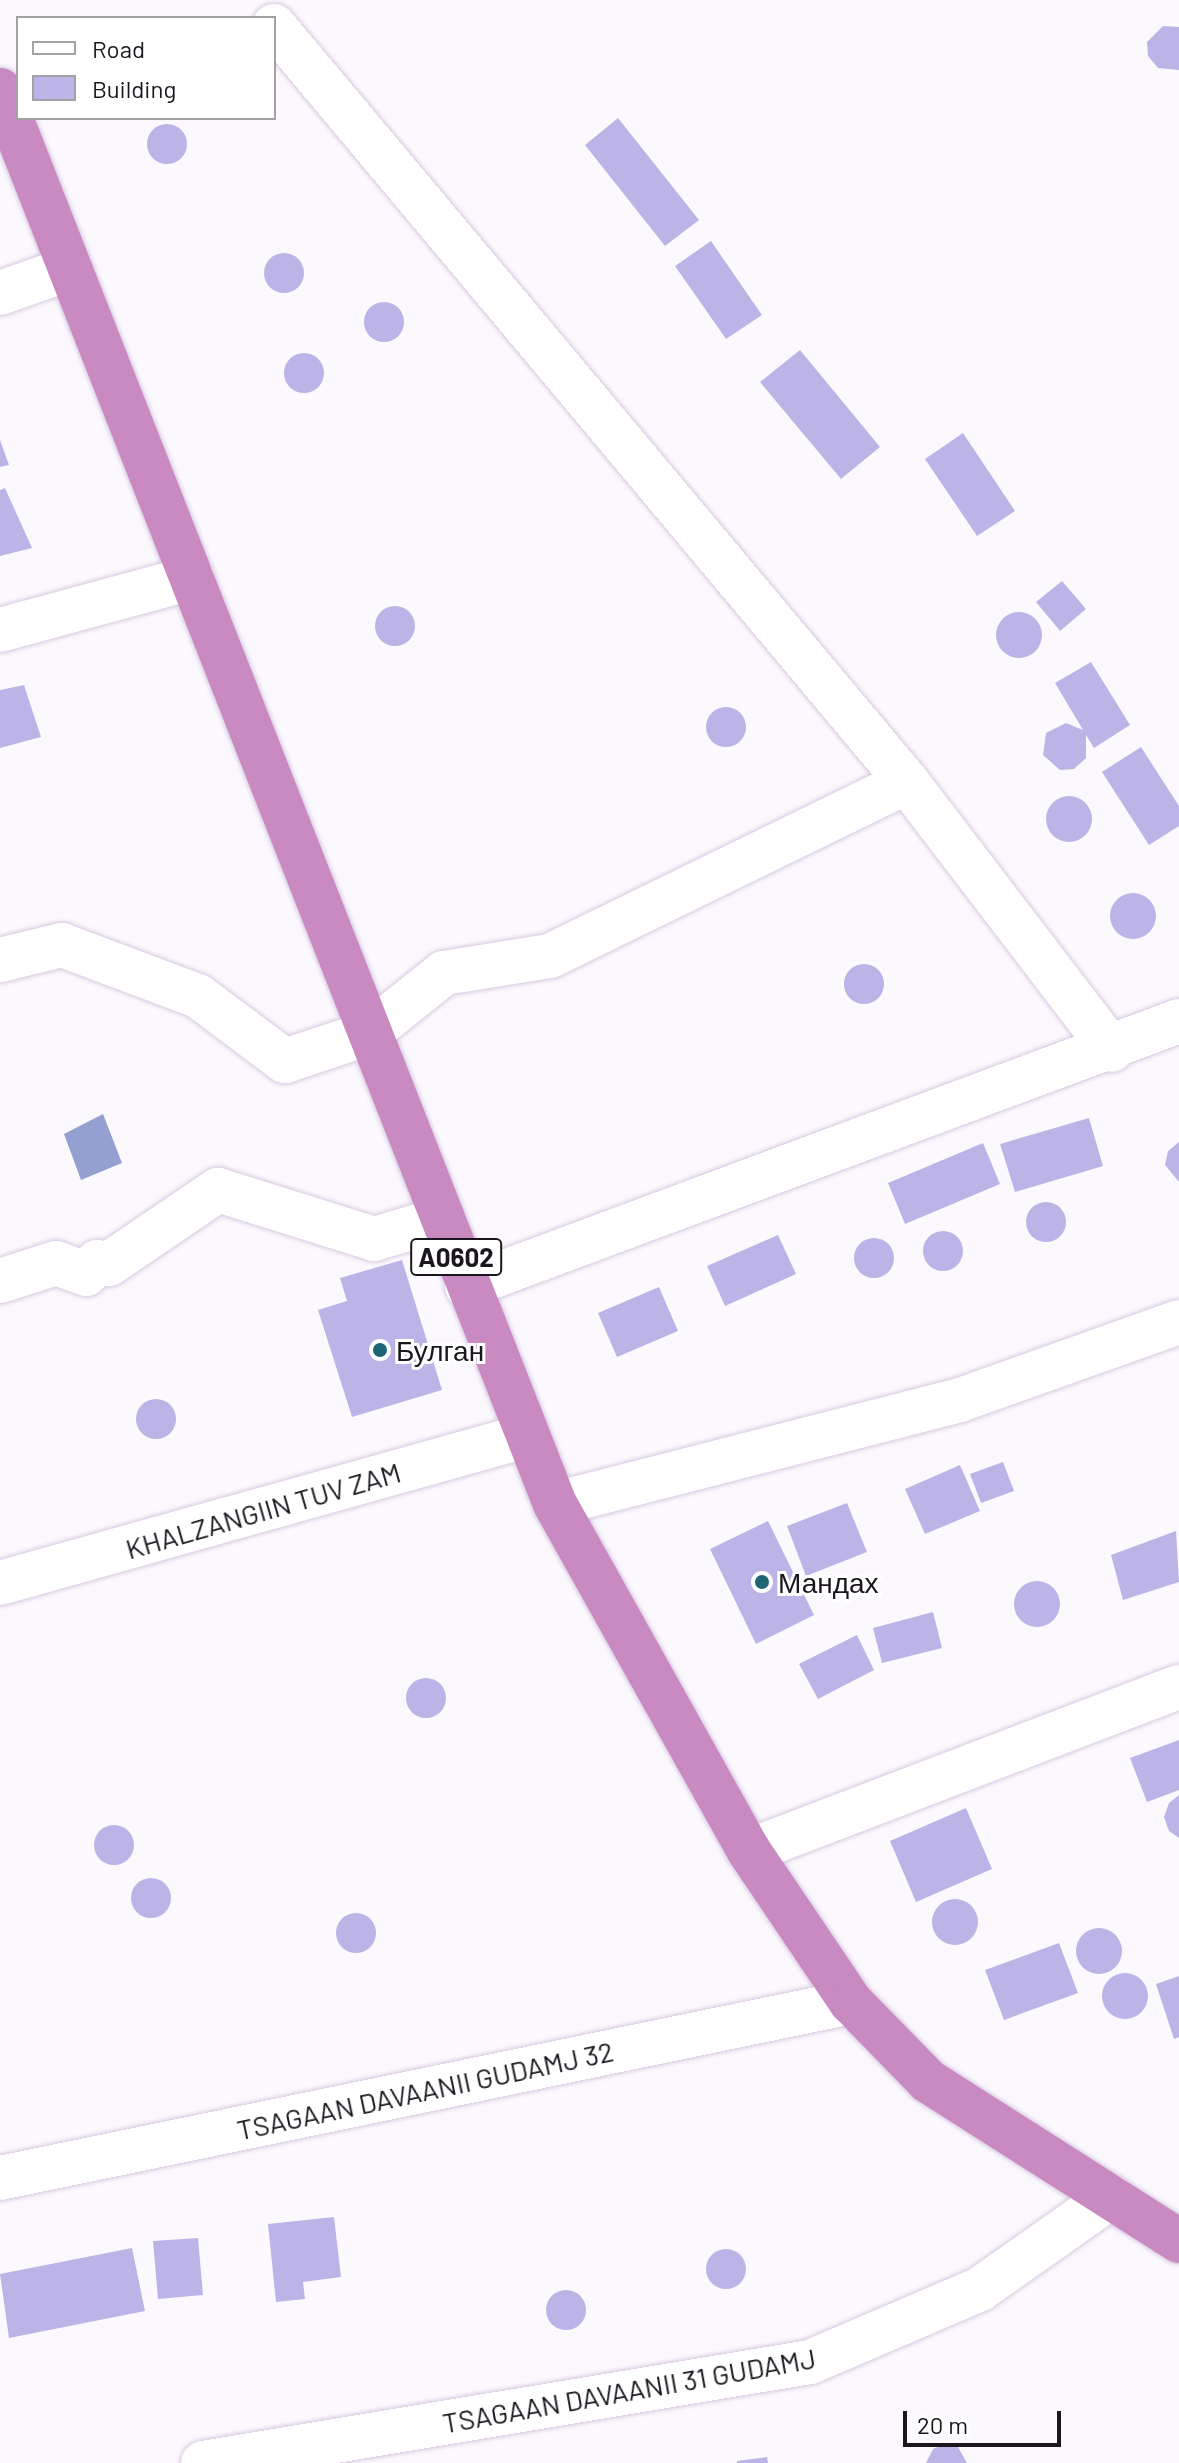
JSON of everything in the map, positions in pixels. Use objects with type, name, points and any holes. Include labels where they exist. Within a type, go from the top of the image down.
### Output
[{"type":"highway","name":"A0602","points":[[0,90],[525,1436],[555,1504],[749,1851],[851,2002],[928,2081],[1179,2241]]},
{"type":"street","points":[[252,0],[265,16]]},
{"type":"street","points":[[276,28],[907,782],[1112,1050]]},
{"type":"street","points":[[0,293],[68,269]]},
{"type":"street","points":[[0,630],[192,578]]},
{"type":"street","points":[[0,960],[62,945],[198,996],[285,1061],[369,1033],[444,973],[550,956],[907,782]]},
{"type":"street","points":[[467,1286],[1112,1050],[1179,1021]]},
{"type":"street","points":[[0,1281],[56,1263],[86,1274],[97,1262],[109,1264],[218,1190],[374,1239],[441,1219]]},
{"type":"street","points":[[555,1504],[960,1400],[1179,1322]]},
{"type":"street","name":"KHALZANGIIN TUV ZAM","points":[[0,1583],[525,1436]]},
{"type":"street","points":[[749,1851],[1179,1687]]},
{"type":"street","name":"TSAGAAN DAVAANII GUDAMJ 32","points":[[0,2178],[851,2002]]},
{"type":"street","name":"TSAGAAN DAVAANII 31 GUDAMJ","points":[[203,2463],[810,2362],[980,2289],[1111,2197]]},
{"type":"water","points":[[103,1114],[122,1163],[81,1180],[64,1134]]},
{"type":"building","points":[[1163,26],[1179,27],[1179,70],[1158,68],[1148,56],[1147,42]]},
{"type":"building","points":[[618,118],[699,220],[665,246],[585,145]]},
{"type":"building","points":[[167,124],[181,130],[187,144],[181,158],[167,164],[153,158],[147,144],[153,130]]},
{"type":"building","points":[[711,241],[762,315],[726,339],[675,266]]},
{"type":"building","points":[[284,253],[298,259],[304,273],[298,287],[284,293],[270,287],[264,273],[270,259]]},
{"type":"building","points":[[384,302],[398,308],[404,322],[398,336],[384,342],[370,336],[364,322],[370,308]]},
{"type":"building","points":[[800,350],[880,447],[841,479],[760,382]]},
{"type":"building","points":[[304,353],[318,359],[324,373],[318,387],[304,393],[290,387],[284,373],[290,359]]},
{"type":"building","points":[[963,433],[1015,511],[977,536],[925,459]]},
{"type":"building","points":[[0,440],[9,465],[0,467]]},
{"type":"building","points":[[5,488],[32,548],[0,556],[0,490]]},
{"type":"building","points":[[1062,581],[1086,609],[1060,631],[1036,602]]},
{"type":"building","points":[[395,606],[409,612],[415,626],[409,640],[395,646],[381,640],[375,626],[381,612]]},
{"type":"building","points":[[1019,612],[1036,618],[1042,635],[1036,652],[1019,658],[1002,652],[996,635],[1002,618]]},
{"type":"building","points":[[1091,662],[1130,725],[1094,748],[1086,735],[1086,758],[1074,769],[1060,770],[1043,755],[1046,733],[1066,723],[1083,730],[1055,683]]},
{"type":"building","points":[[24,685],[41,737],[0,748],[0,690]]},
{"type":"building","points":[[726,707],[740,713],[746,727],[740,741],[726,747],[712,741],[706,727],[712,713]]},
{"type":"building","points":[[1141,747],[1179,806],[1179,826],[1149,845],[1102,772]]},
{"type":"building","points":[[1069,796],[1086,802],[1092,819],[1086,836],[1069,842],[1052,836],[1046,819],[1052,802]]},
{"type":"building","points":[[1133,893],[1150,899],[1156,916],[1150,933],[1133,939],[1116,933],[1110,916],[1116,899]]},
{"type":"building","points":[[864,964],[878,970],[884,984],[878,998],[864,1004],[850,998],[844,984],[850,970]]},
{"type":"building","points":[[1089,1118],[1103,1166],[1015,1192],[1000,1144]]},
{"type":"building","points":[[1179,1142],[1179,1182],[1165,1165],[1168,1151]]},
{"type":"building","points":[[983,1143],[1000,1184],[905,1224],[888,1183]]},
{"type":"building","points":[[1046,1202],[1060,1208],[1066,1222],[1060,1236],[1046,1242],[1032,1236],[1026,1222],[1032,1208]]},
{"type":"building","points":[[943,1231],[957,1237],[963,1251],[957,1265],[943,1271],[929,1265],[923,1251],[929,1237]]},
{"type":"building","points":[[778,1235],[796,1274],[725,1306],[707,1266]]},
{"type":"building","points":[[874,1238],[888,1244],[894,1258],[888,1272],[874,1278],[860,1272],[854,1258],[860,1244]]},
{"type":"building","name":"Булган","points":[[402,1260],[442,1390],[352,1417],[318,1310],[347,1301],[340,1278]]},
{"type":"building","points":[[659,1287],[678,1331],[617,1357],[598,1313]]},
{"type":"building","points":[[156,1399],[170,1405],[176,1419],[170,1433],[156,1439],[142,1433],[136,1419],[142,1405]]},
{"type":"building","points":[[1003,1462],[1014,1491],[981,1503],[970,1474]]},
{"type":"building","points":[[960,1465],[980,1511],[925,1534],[905,1489]]},
{"type":"building","points":[[847,1503],[867,1552],[806,1576],[787,1526]]},
{"type":"building","name":"Мандах","points":[[768,1521],[814,1615],[756,1644],[710,1549]]},
{"type":"building","points":[[1176,1531],[1179,1582],[1123,1600],[1111,1555]]},
{"type":"building","points":[[1037,1581],[1054,1587],[1060,1604],[1054,1621],[1037,1627],[1020,1621],[1014,1604],[1020,1587]]},
{"type":"building","points":[[933,1612],[942,1648],[882,1663],[873,1628]]},
{"type":"building","points":[[857,1635],[874,1670],[818,1699],[799,1664]]},
{"type":"building","points":[[426,1678],[440,1684],[446,1698],[440,1712],[426,1718],[412,1712],[406,1698],[412,1684]]},
{"type":"building","points":[[1179,1740],[1179,1790],[1147,1802],[1130,1758]]},
{"type":"building","points":[[1179,1795],[1179,1838],[1169,1831],[1164,1817],[1169,1803]]},
{"type":"building","points":[[966,1808],[992,1869],[916,1902],[890,1841]]},
{"type":"building","points":[[114,1825],[128,1831],[134,1845],[128,1859],[114,1865],[100,1859],[94,1845],[100,1831]]},
{"type":"building","points":[[151,1878],[165,1884],[171,1898],[165,1912],[151,1918],[137,1912],[131,1898],[137,1884]]},
{"type":"building","points":[[955,1899],[972,1905],[978,1922],[972,1939],[955,1945],[938,1939],[932,1922],[938,1905]]},
{"type":"building","points":[[356,1913],[370,1919],[376,1933],[370,1947],[356,1953],[342,1947],[336,1933],[342,1919]]},
{"type":"building","points":[[1099,1928],[1108,1929],[1115,1935],[1121,1942],[1121,1960],[1115,1967],[1108,1973],[1099,1974],[1090,1973],[1083,1967],[1077,1960],[1076,1951],[1077,1942],[1083,1935],[1090,1929]]},
{"type":"building","points":[[1059,1943],[1078,1993],[1004,2020],[985,1970]]},
{"type":"building","points":[[1125,1973],[1142,1979],[1148,1996],[1142,2013],[1125,2019],[1108,2013],[1102,1996],[1108,1979]]},
{"type":"building","points":[[1179,1976],[1179,2037],[1174,2039],[1156,1984]]},
{"type":"building","points":[[334,2217],[341,2277],[303,2282],[305,2299],[276,2302],[268,2224]]},
{"type":"building","points":[[198,2238],[203,2295],[158,2299],[153,2241]]},
{"type":"building","points":[[132,2248],[145,2311],[9,2338],[0,2274]]},
{"type":"building","points":[[726,2249],[740,2255],[746,2269],[740,2283],[726,2289],[712,2283],[706,2269],[712,2255]]},
{"type":"building","points":[[566,2290],[580,2296],[586,2310],[580,2324],[566,2330],[552,2324],[546,2310],[552,2296]]},
{"type":"building","points":[[945,2444],[958,2447],[967,2463],[926,2463],[933,2449]]},
{"type":"building","points":[[767,2457],[768,2463],[737,2463],[737,2461]]},
{"type":"place","name":"Булган","points":[[380,1350]]},
{"type":"place","name":"Мандах","points":[[762,1582]]}]
